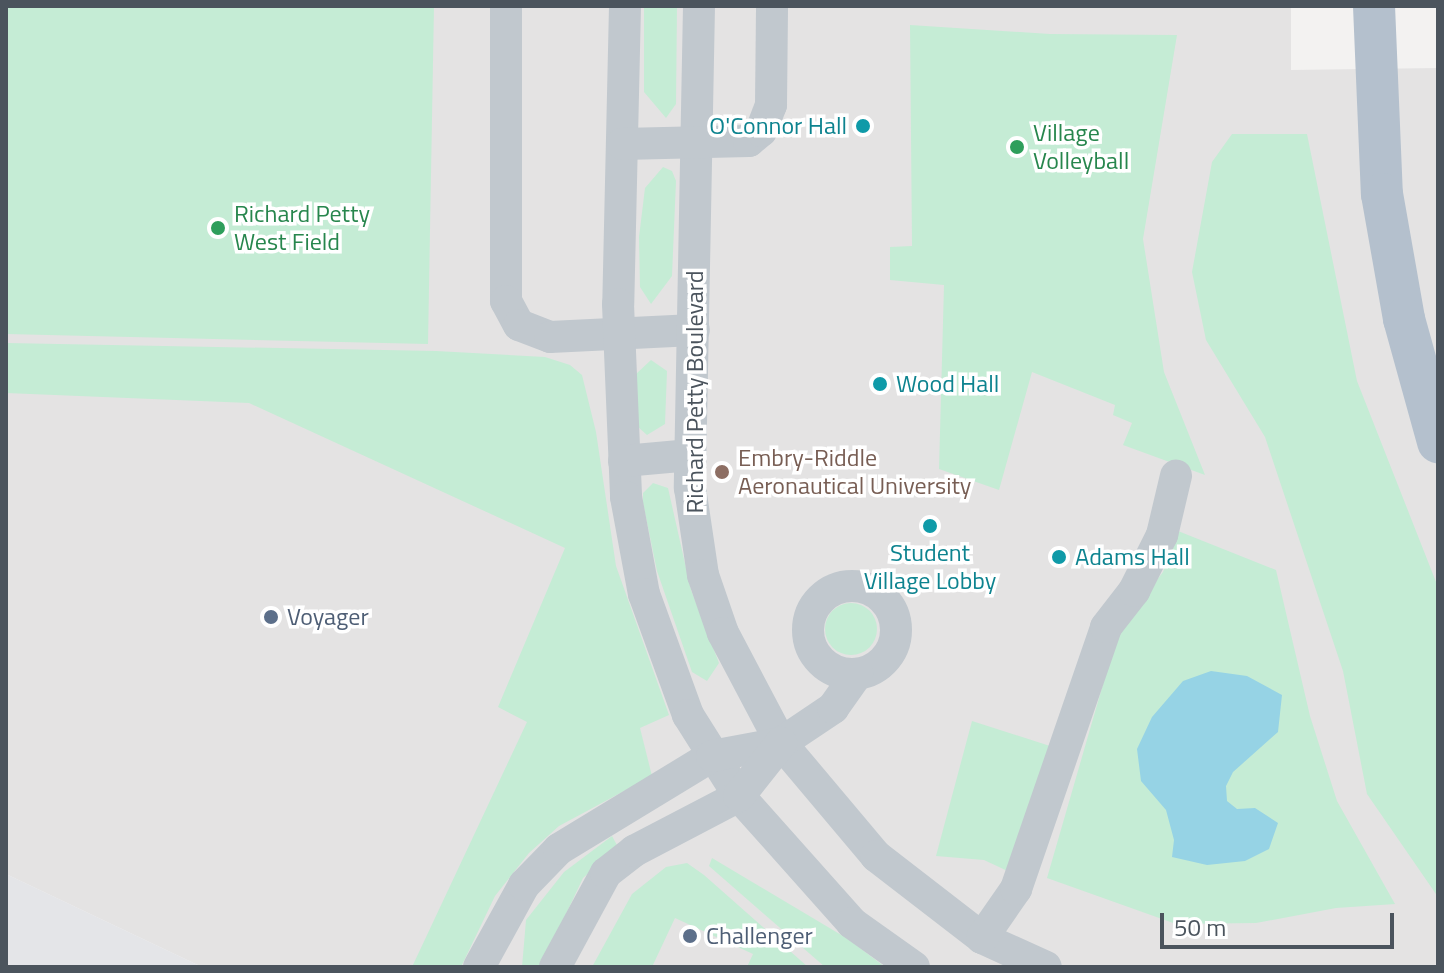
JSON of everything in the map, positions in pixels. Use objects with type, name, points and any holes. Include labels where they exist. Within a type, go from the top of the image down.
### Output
[{"type":"main road","points":[[1374,6],[1382,194],[1404,319],[1438,442]]},
{"type":"street","points":[[506,6],[506,301],[519,325],[550,337],[694,330]]},
{"type":"street","points":[[625,6],[619,336],[624,461],[644,594],[674,685],[712,756],[739,796],[852,923],[914,967]]},
{"type":"street","name":"Richard Petty Boulevard","points":[[699,6],[690,488],[703,575],[723,633],[781,743],[876,856],[982,938],[1046,967]]},
{"type":"street","points":[[622,144],[749,141],[761,131],[771,105],[772,6]]},
{"type":"street","points":[[624,461],[691,455]]},
{"type":"street","points":[[982,938],[1016,889],[1106,627],[1134,591],[1162,535],[1176,476]]},
{"type":"street","points":[[555,967],[606,873],[634,851],[739,796],[781,743],[833,708],[857,674]]},
{"type":"street","points":[[479,967],[524,885],[559,849],[712,756],[781,743]]},
{"type":"shaded area","name":"Embry-Riddle Aeronautical University","points":[[6,6],[1291,6],[1291,70],[1438,68],[1438,967],[202,967],[6,874]]},
{"type":"shaded area","points":[[6,874],[202,967],[6,967]]},
{"type":"green space","name":"Richard Petty West Field","points":[[6,6],[434,6],[428,344],[6,334]]},
{"type":"green space","points":[[644,6],[677,6],[676,104],[666,118],[644,92]]},
{"type":"green space","points":[[910,25],[1050,34],[1177,35],[1143,239],[1164,372],[1205,475],[1123,445],[1132,423],[1113,415],[1115,405],[1032,372],[999,490],[939,469],[944,285],[890,280],[890,247],[912,246]]},
{"type":"green space","points":[[1232,134],[1307,134],[1357,381],[1438,587],[1438,897],[1367,794],[1343,671],[1265,437],[1206,340],[1192,272],[1212,162]]},
{"type":"green space","points":[[663,167],[672,171],[676,181],[672,276],[651,304],[640,287],[639,237],[645,188]]},
{"type":"green space","points":[[6,343],[436,351],[545,357],[570,365],[582,375],[596,432],[616,566],[669,715],[640,728],[652,776],[559,826],[529,853],[495,896],[461,967],[412,967],[527,722],[498,707],[565,548],[249,403],[6,393]]},
{"type":"green space","points":[[651,360],[667,371],[665,424],[647,435],[637,426],[636,374]]},
{"type":"green space","points":[[653,483],[668,488],[691,590],[719,663],[707,681],[692,672],[657,571],[643,503],[643,493]]},
{"type":"green space","points":[[1178,531],[1276,570],[1310,716],[1337,801],[1395,904],[1336,908],[1256,923],[1176,924],[1047,878],[1119,629],[1163,572]]},
{"type":"green space","points":[[851,603],[870,610],[877,629],[870,648],[851,655],[832,648],[825,629],[832,610]]},
{"type":"green space","points":[[972,721],[1050,746],[1014,874],[984,860],[936,856]]},
{"type":"green space","points":[[612,836],[618,847],[583,878],[541,967],[522,967],[526,920],[564,872]]},
{"type":"green space","points":[[712,858],[848,939],[885,967],[825,967],[709,866]]},
{"type":"green space","points":[[687,863],[808,967],[747,967],[753,954],[675,918],[652,967],[592,967],[632,894],[666,867]]},
{"type":"water","points":[[1211,671],[1247,676],[1282,695],[1278,732],[1233,772],[1226,786],[1227,801],[1237,809],[1255,808],[1278,823],[1269,849],[1245,861],[1207,865],[1172,857],[1174,840],[1166,810],[1141,781],[1137,749],[1152,717],[1183,681]]},
{"type":"place","name":"O'Connor Hall","points":[[863,126]]},
{"type":"place","name":"Village Volleyball","points":[[1017,147]]},
{"type":"place","name":"Richard Petty West Field","points":[[218,228]]},
{"type":"place","name":"Wood Hall","points":[[880,384]]},
{"type":"place","name":"Embry-Riddle Aeronautical University","points":[[722,472]]},
{"type":"place","name":"Student Village Lobby","points":[[930,526]]},
{"type":"place","name":"Adams Hall","points":[[1059,557]]},
{"type":"place","name":"Voyager","points":[[271,617]]},
{"type":"place","name":"Challenger","points":[[690,936]]}]
